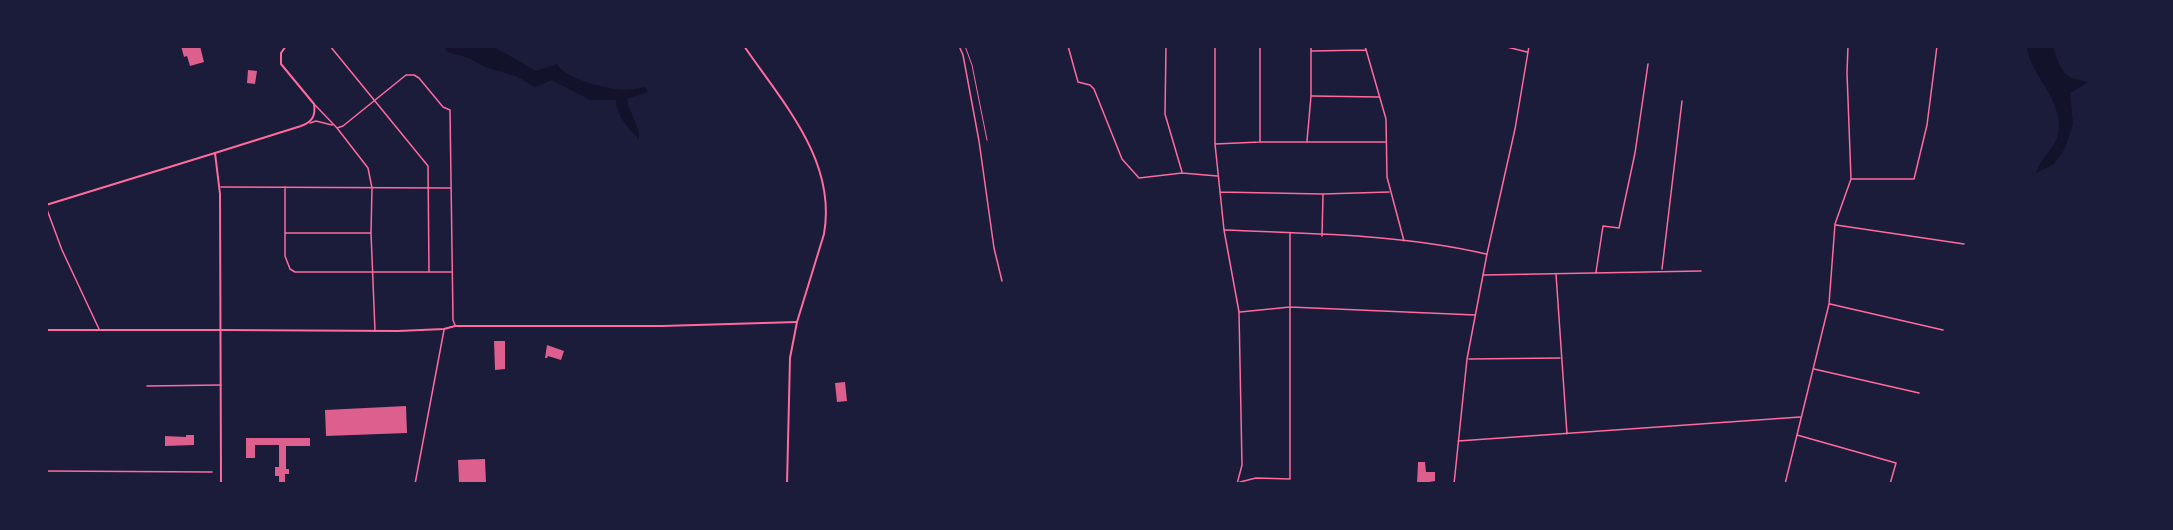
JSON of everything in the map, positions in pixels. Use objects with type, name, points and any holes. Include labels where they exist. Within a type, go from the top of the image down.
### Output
[{"type":"main road","points":[[744,46],[805,136],[818,162],[826,194],[827,220],[824,234],[797,322],[790,358],[787,483]]},
{"type":"main road","points":[[46,206],[310,123],[315,114],[314,104],[282,64],[280,56],[284,48]]},
{"type":"main road","points":[[215,153],[220,187],[221,483]]},
{"type":"main road","points":[[46,330],[375,331],[444,330],[455,326],[662,326],[797,322]]},
{"type":"street","points":[[330,46],[428,166],[429,272]]},
{"type":"street","points":[[959,46],[963,55],[980,141],[994,248],[1002,281]]},
{"type":"street","points":[[1068,46],[1078,82],[1090,85],[1097,94],[1122,159],[1139,178],[1182,173],[1218,176]]},
{"type":"street","points":[[1166,46],[1165,114],[1182,173]]},
{"type":"street","points":[[1215,46],[1215,144],[1224,230],[1239,312],[1242,465],[1238,483],[1256,478],[1290,479],[1290,233]]},
{"type":"street","points":[[1260,46],[1260,142]]},
{"type":"street","points":[[1307,142],[1311,96],[1311,46]]},
{"type":"street","points":[[1365,46],[1386,119],[1387,177],[1404,241]]},
{"type":"street","points":[[1503,46],[1528,52]]},
{"type":"street","points":[[1454,483],[1467,359],[1487,254],[1515,129],[1528,46]]},
{"type":"street","points":[[1785,483],[1829,304],[1835,224],[1851,179],[1848,46]]},
{"type":"street","points":[[1851,179],[1914,179],[1927,125],[1937,46]]},
{"type":"street","points":[[1311,51],[1366,50]]},
{"type":"street","points":[[1596,272],[1602,226],[1620,228],[1635,153],[1648,64]]},
{"type":"street","points":[[337,128],[343,126],[402,76],[410,75],[418,78],[443,108],[450,110],[453,320],[455,326]]},
{"type":"street","points":[[1311,96],[1379,97]]},
{"type":"street","points":[[1662,270],[1682,101]]},
{"type":"street","points":[[314,104],[337,128],[369,168],[372,188],[371,233],[375,331]]},
{"type":"street","points":[[310,123],[316,121],[333,125]]},
{"type":"street","points":[[1215,144],[1387,142]]},
{"type":"street","points":[[220,187],[451,188]]},
{"type":"street","points":[[285,188],[285,261],[295,272],[452,272]]},
{"type":"street","points":[[1220,192],[1323,195],[1390,192]]},
{"type":"street","points":[[1322,236],[1323,195]]},
{"type":"street","points":[[46,206],[62,250],[99,329]]},
{"type":"street","points":[[1835,224],[1964,244]]},
{"type":"street","points":[[1224,230],[1404,241],[1462,248],[1487,254]]},
{"type":"street","points":[[285,233],[371,233]]},
{"type":"street","points":[[1483,275],[1701,271]]},
{"type":"street","points":[[1556,273],[1567,434]]},
{"type":"street","points":[[1829,304],[1943,330]]},
{"type":"street","points":[[1239,312],[1290,308],[1475,315]]},
{"type":"street","points":[[415,483],[444,330]]},
{"type":"street","points":[[1467,359],[1561,358]]},
{"type":"street","points":[[1813,369],[1919,393]]},
{"type":"street","points":[[147,386],[222,385]]},
{"type":"street","points":[[1457,441],[1801,417]]},
{"type":"street","points":[[1797,435],[1896,463],[1890,483]]},
{"type":"street","points":[[46,471],[212,472]]},
{"type":"lane","points":[[965,46],[972,65],[987,140]]},
{"type":"shaded area","points":[[444,47],[494,47],[536,71],[557,64],[568,74],[596,85],[622,90],[645,87],[648,92],[627,99],[638,129],[639,139],[621,117],[616,100],[590,100],[552,80],[535,87],[516,76],[447,52]]},
{"type":"shaded area","points":[[2027,47],[2053,47],[2064,72],[2073,78],[2089,82],[2070,93],[2073,124],[2065,148],[2054,164],[2036,173],[2057,138],[2059,124],[2054,103],[2033,66]]},
{"type":"building","points":[[181,46],[200,46],[204,62],[190,66]]},
{"type":"building","points":[[248,70],[257,71],[255,84],[247,83]]},
{"type":"building","points":[[494,341],[505,341],[505,369],[495,370]]},
{"type":"building","points":[[547,345],[564,351],[561,360],[548,356],[545,358]]},
{"type":"building","points":[[845,382],[847,401],[837,402],[835,383]]},
{"type":"building","points":[[406,406],[407,433],[326,436],[325,410]]},
{"type":"building","points":[[186,435],[194,435],[194,445],[165,446],[165,436],[186,437]]},
{"type":"building","points":[[246,438],[310,438],[310,446],[286,446],[286,469],[289,469],[289,474],[285,474],[285,484],[279,484],[279,476],[275,476],[275,467],[279,467],[279,445],[255,445],[255,458],[246,458]]},
{"type":"building","points":[[485,459],[486,483],[459,483],[458,460]]},
{"type":"building","points":[[1418,462],[1425,462],[1426,472],[1435,472],[1435,481],[1417,484]]}]
